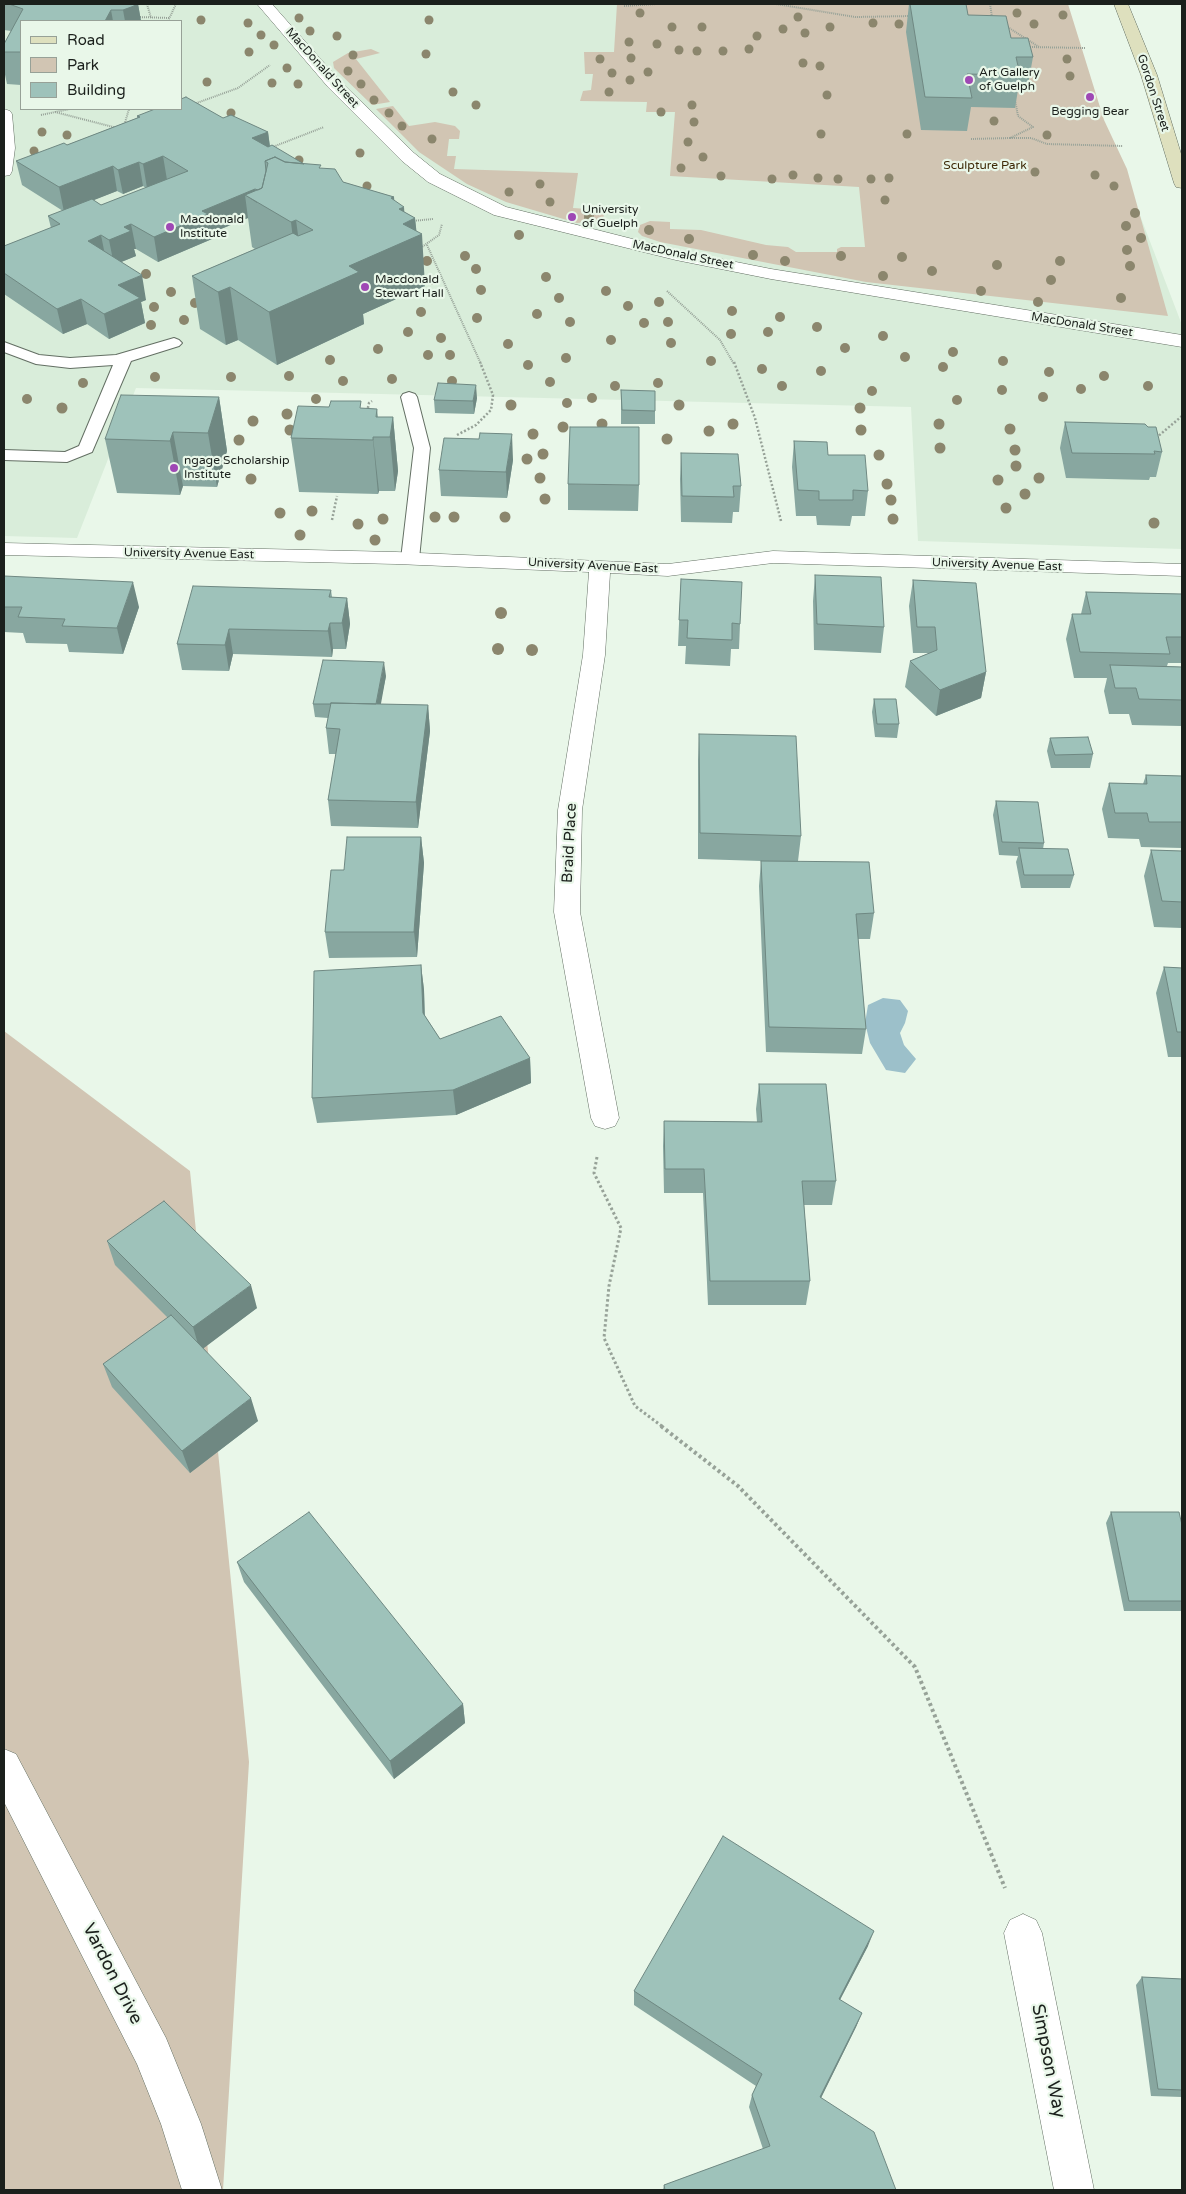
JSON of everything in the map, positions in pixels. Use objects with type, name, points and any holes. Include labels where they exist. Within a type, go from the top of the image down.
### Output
[{"type":"main road","name":"Gordon Street","points":[[1120,4],[1149,75],[1182,183]]},
{"type":"street","name":"MacDonald Street","points":[[264,4],[334,84],[408,157],[434,178],[479,202],[527,219],[676,255],[823,284],[1182,341]]},
{"type":"street","points":[[4,114],[7,148],[4,171]]},
{"type":"street","name":"University Avenue East","points":[[4,549],[410,559],[668,570],[773,557],[1182,570]]},
{"type":"street","name":"Braid Place","points":[[600,566],[594,655],[570,810],[566,912],[605,1118]]},
{"type":"street","name":"Vardon Drive","points":[[4,1766],[152,2052],[181,2124],[202,2190]]},
{"type":"street","name":"Simpson Way","points":[[1023,1933],[1074,2190]]},
{"type":"lane","points":[[4,347],[36,359],[70,363],[124,358],[174,343]]},
{"type":"lane","points":[[4,455],[67,456],[86,449],[124,358]]},
{"type":"lane","points":[[409,397],[422,448],[410,559]]},
{"type":"path","points":[[147,4],[151,18]]},
{"type":"path","points":[[134,17],[169,18],[176,4]]},
{"type":"path","points":[[624,6],[656,4]]},
{"type":"path","points":[[776,4],[855,17],[910,16]]},
{"type":"path","points":[[990,4],[995,24]]},
{"type":"path","points":[[992,16],[1039,47]]},
{"type":"path","points":[[1022,47],[1086,48]]},
{"type":"path","points":[[191,105],[238,88],[285,54],[304,50]]},
{"type":"path","points":[[1010,138],[1033,127],[1018,116],[1014,92]]},
{"type":"path","points":[[123,129],[129,110]]},
{"type":"path","points":[[55,112],[123,129],[131,126]]},
{"type":"path","points":[[267,149],[362,113]]},
{"type":"path","points":[[970,139],[1031,138],[1047,144],[1123,146]]},
{"type":"path","points":[[405,222],[441,218],[442,228],[439,235],[427,246],[414,252]]},
{"type":"path","points":[[422,448],[466,432],[476,425],[491,410],[493,396],[470,338],[427,246]]},
{"type":"path","points":[[676,255],[656,278],[659,284],[720,340],[733,360],[755,418],[786,542],[773,557]]},
{"type":"path","points":[[1152,440],[1159,437],[1182,416]]},
{"type":"path","points":[[605,1118],[594,1173],[621,1228],[609,1286],[604,1338],[635,1406],[738,1486],[915,1667],[1023,1933]]},
{"type":"shaded area","name":"University of Guelph","points":[[4,4],[1059,4],[1182,325],[1182,549],[918,541],[911,407],[136,388],[77,538],[4,536]]},
{"type":"green space","name":"Sculpture Park","points":[[617,4],[1068,4],[1104,120],[1127,169],[1168,316],[866,282],[660,242],[642,236],[638,232],[640,225],[650,221],[670,222],[670,229],[701,230],[766,245],[788,247],[796,252],[837,252],[837,249],[841,247],[865,247],[859,187],[670,176],[675,112],[646,112],[647,102],[580,101],[583,91],[591,90],[593,74],[585,74],[584,52],[614,52]]},
{"type":"green space","points":[[371,49],[380,53],[356,59],[390,102],[372,105],[334,68],[333,62],[348,53]]},
{"type":"green space","points":[[393,106],[409,126],[435,122],[455,126],[460,131],[459,139],[449,139],[447,156],[456,156],[454,169],[578,173],[573,208],[603,210],[604,216],[599,221],[577,223],[506,202],[467,184],[419,152],[376,109]]},
{"type":"green space","points":[[4,1031],[190,1171],[249,1762],[223,2190],[4,2190]]},
{"type":"water","points":[[883,998],[900,1000],[908,1011],[900,1033],[904,1045],[916,1059],[905,1073],[886,1070],[870,1043],[865,1023],[868,1005]]},
{"type":"building","points":[[9,4],[135,4],[123,10],[111,10],[106,20],[20,20],[20,52],[4,52],[4,44],[23,9]]},
{"type":"building","points":[[910,4],[966,4],[968,15],[1006,16],[1011,38],[1028,38],[1033,57],[1016,57],[1020,75],[967,74],[972,98],[925,97]]},
{"type":"building","points":[[186,97],[223,118],[231,115],[268,132],[252,138],[268,147],[272,145],[304,164],[285,162],[275,157],[265,161],[266,171],[262,188],[255,189],[202,211],[208,214],[154,237],[131,224],[124,227],[131,231],[109,240],[101,235],[88,241],[142,275],[118,285],[140,298],[104,314],[81,299],[57,309],[4,273],[4,246],[60,224],[48,216],[92,199],[101,205],[188,171],[163,156],[143,164],[139,162],[118,170],[113,166],[59,187],[16,161],[64,143],[67,145],[140,117],[137,116],[152,110],[182,110],[182,99]]},
{"type":"building","points":[[275,157],[285,162],[321,165],[319,168],[335,169],[343,182],[394,197],[391,198],[404,207],[399,209],[415,218],[403,224],[422,234],[349,266],[359,272],[269,312],[230,287],[218,292],[192,276],[293,233],[298,236],[313,230],[296,220],[291,222],[245,195],[262,188],[268,163],[265,161]]},
{"type":"building","points":[[438,383],[476,385],[473,401],[434,400]]},
{"type":"building","points":[[621,390],[655,391],[655,411],[622,410]]},
{"type":"building","points":[[121,395],[219,397],[208,433],[173,432],[170,441],[105,439]]},
{"type":"building","points":[[331,401],[361,401],[360,408],[377,409],[376,417],[393,417],[390,437],[373,437],[373,440],[291,438],[298,406],[329,407]]},
{"type":"building","points":[[1065,422],[1145,424],[1148,427],[1156,427],[1162,452],[1154,451],[1155,454],[1072,453]]},
{"type":"building","points":[[570,427],[639,427],[639,485],[568,484]]},
{"type":"building","points":[[480,433],[512,434],[506,472],[439,470],[444,438],[479,439]]},
{"type":"building","points":[[794,441],[827,442],[828,455],[865,455],[868,491],[853,490],[853,500],[819,500],[819,491],[798,490]]},
{"type":"building","points":[[681,453],[738,454],[741,486],[733,486],[734,497],[682,496]]},
{"type":"building","points":[[815,575],[881,577],[884,627],[817,624]]},
{"type":"building","points":[[4,576],[133,582],[117,628],[62,626],[65,619],[18,617],[22,607],[4,607]]},
{"type":"building","points":[[681,579],[742,582],[740,624],[732,623],[732,640],[687,638],[688,620],[679,620]]},
{"type":"building","points":[[913,580],[976,583],[986,672],[940,690],[910,661],[937,650],[935,627],[917,627]]},
{"type":"building","points":[[193,586],[331,590],[329,597],[347,598],[342,623],[330,623],[328,631],[229,629],[225,645],[177,644]]},
{"type":"building","points":[[1086,592],[1182,594],[1182,637],[1166,637],[1170,654],[1080,652],[1072,614],[1091,614]]},
{"type":"building","points":[[323,660],[384,662],[376,704],[313,704]]},
{"type":"building","points":[[1110,665],[1182,667],[1182,700],[1139,699],[1136,688],[1115,688]]},
{"type":"building","points":[[874,699],[896,699],[899,724],[877,724]]},
{"type":"building","points":[[331,703],[428,705],[416,802],[328,800],[340,729],[326,728]]},
{"type":"building","points":[[699,734],[796,736],[801,836],[700,833]]},
{"type":"building","points":[[1088,737],[1093,754],[1055,755],[1050,738]]},
{"type":"building","points":[[1146,775],[1182,776],[1182,822],[1149,822],[1147,813],[1115,813],[1109,783],[1147,784]]},
{"type":"building","points":[[996,801],[1038,802],[1044,843],[1002,842]]},
{"type":"building","points":[[347,837],[421,837],[414,932],[325,932],[331,870],[344,870]]},
{"type":"building","points":[[1019,848],[1068,849],[1074,875],[1024,875]]},
{"type":"building","points":[[1151,850],[1182,851],[1182,902],[1162,901]]},
{"type":"building","points":[[761,861],[869,862],[874,913],[856,914],[866,1029],[769,1027]]},
{"type":"building","points":[[421,965],[423,1013],[440,1039],[501,1016],[530,1058],[453,1090],[312,1098],[314,971]]},
{"type":"building","points":[[1164,967],[1182,968],[1182,1032],[1177,1032]]},
{"type":"building","points":[[759,1084],[826,1084],[836,1181],[802,1181],[810,1281],[710,1281],[704,1169],[665,1169],[664,1121],[762,1122]]},
{"type":"building","points":[[164,1201],[251,1285],[193,1327],[107,1241]]},
{"type":"building","points":[[171,1315],[251,1398],[182,1451],[103,1364]]},
{"type":"building","points":[[309,1512],[463,1704],[390,1761],[237,1562]]},
{"type":"building","points":[[1111,1512],[1179,1512],[1182,1525],[1182,1601],[1129,1601]]},
{"type":"building","points":[[723,1836],[874,1931],[839,1999],[862,2013],[820,2097],[874,2132],[896,2190],[665,2190],[664,2185],[770,2146],[752,2095],[762,2074],[634,1991]]},
{"type":"building","points":[[1142,1977],[1182,1979],[1182,2090],[1158,2089]]},
{"type":"place","name":"Art Gallery of Guelph","points":[[969,80]]},
{"type":"place","name":"Begging Bear","points":[[1090,97]]},
{"type":"place","name":"University of Guelph","points":[[572,217]]},
{"type":"place","name":"Macdonald Institute","points":[[170,227]]},
{"type":"place","name":"Macdonald Stewart Hall","points":[[365,287]]},
{"type":"place","name":"ngage Scholarship Institute","points":[[174,468]]}]
